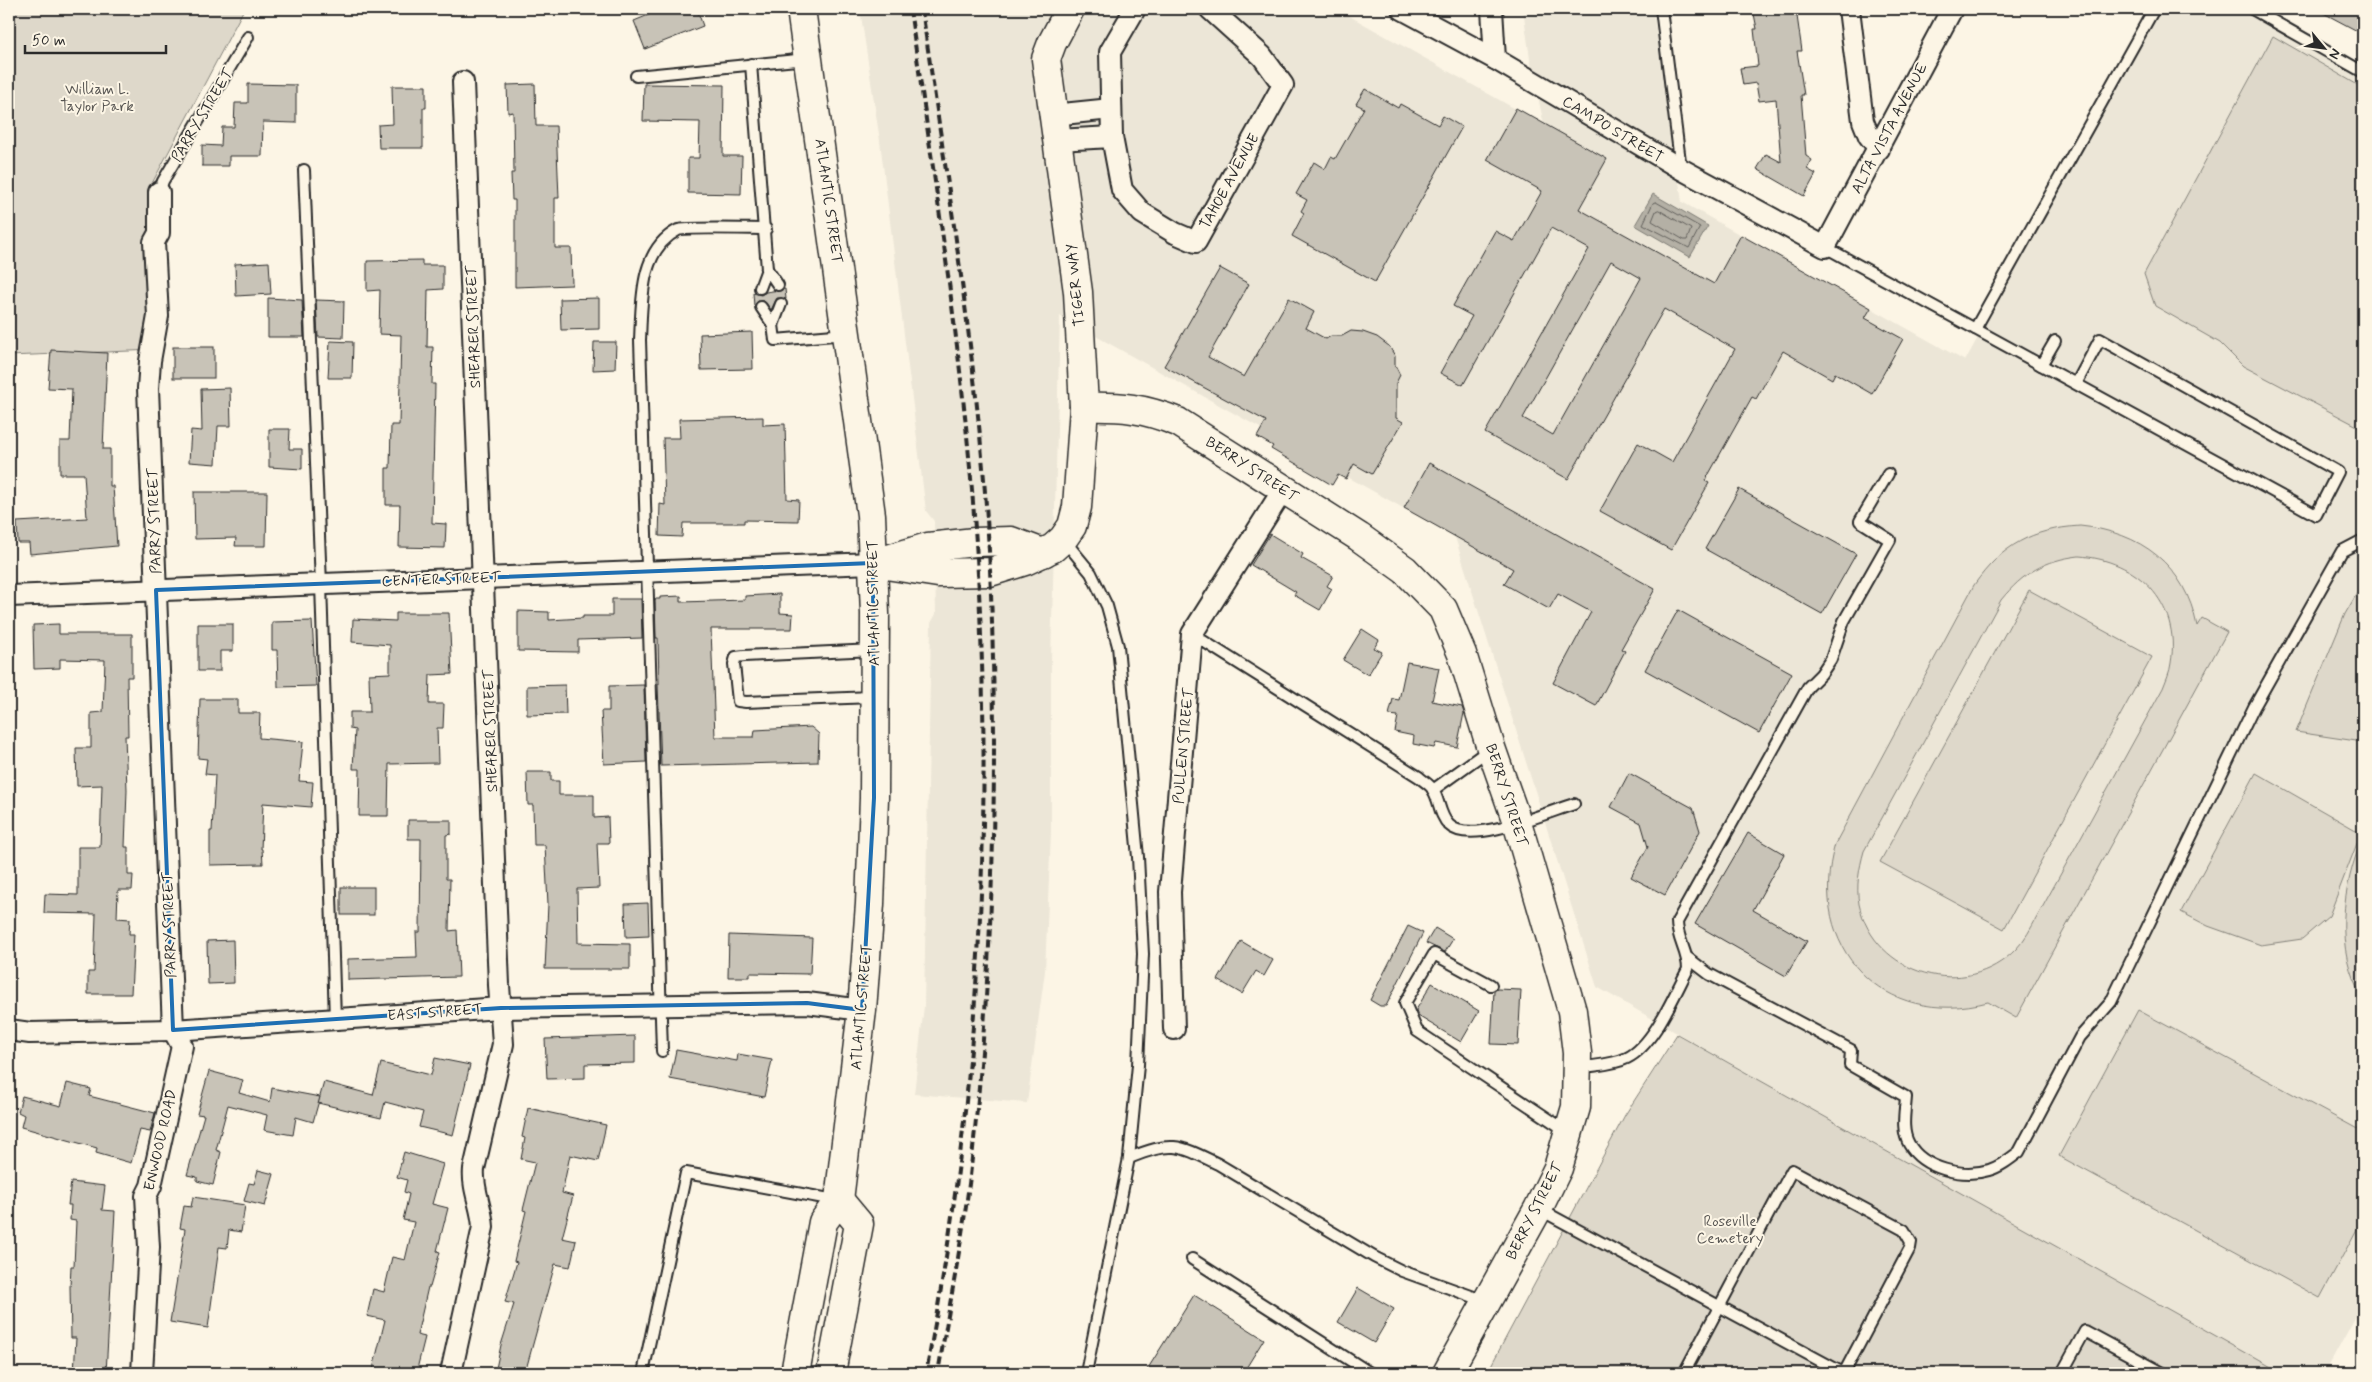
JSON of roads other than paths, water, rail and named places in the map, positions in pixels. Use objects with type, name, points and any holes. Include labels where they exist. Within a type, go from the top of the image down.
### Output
[{"type":"street","name":"ATLANTIC STREET","points":[[795,1373],[823,1222],[838,1200],[862,1010],[870,904],[875,650],[871,515],[801,9]]},
{"type":"street","name":"TIGER WAY","points":[[1053,546],[1072,526],[1077,507],[1084,407],[1078,292],[1046,59],[1052,43],[1070,9]]},
{"type":"street","name":"TAHOE AVENUE","points":[[1135,9],[1110,52],[1112,137],[1122,190],[1142,212],[1175,233],[1196,242],[1283,85],[1262,56],[1210,9]]},
{"type":"street","name":"CAMPO STREET","points":[[1402,9],[1495,59],[1681,169],[1825,246]]},
{"type":"street","points":[[1492,9],[1495,59]]},
{"type":"street","points":[[1849,9],[1863,121],[1869,136],[1879,149]]},
{"type":"street","name":"ALTA VISTA AVENUE","points":[[1825,246],[1879,149],[1952,9]]},
{"type":"street","name":"SHEARER STREET","points":[[451,1373],[483,1227],[473,1182],[474,1169],[503,1044],[463,82]]},
{"type":"street","points":[[1055,128],[1111,109]]},
{"type":"street","points":[[1055,128],[1112,137]]},
{"type":"street","name":"PARRY STREET","points":[[159,192],[160,233],[154,242],[158,316],[150,361],[148,388],[173,1030]]},
{"type":"street","name":"BERRY STREET","points":[[1084,407],[1119,406],[1150,411],[1178,422],[1360,537],[1405,570],[1443,609],[1462,654],[1491,748],[1518,822],[1572,1011],[1578,1068],[1576,1107],[1558,1168],[1538,1209],[1447,1373]]},
{"type":"street","name":"PULLEN STREET","points":[[1174,1029],[1170,892],[1192,634],[1283,490]]},
{"type":"street","points":[[873,563],[938,573],[966,574],[990,572],[1053,546]]},
{"type":"street","name":"CENTER STREET","points":[[9,596],[873,563]]},
{"type":"street","name":"EAST STREET","points":[[9,1030],[30,1033],[173,1030],[501,1008],[807,1003],[862,1010]]},
{"type":"street","name":"ENWOOD ROAD","points":[[142,1373],[149,1247],[146,1196],[182,1046],[173,1030]]},
{"type":"street","points":[[831,1373],[859,1224],[838,1200]]},
{"type":"lane","points":[[1662,9],[1681,169]]},
{"type":"lane","points":[[1975,329],[2154,9]]},
{"type":"lane","points":[[2252,9],[2363,72]]},
{"type":"lane","name":"PARRY STREET","points":[[159,192],[163,181],[248,38]]},
{"type":"lane","points":[[636,76],[808,59]]},
{"type":"lane","points":[[751,64],[766,229],[767,269],[760,288]]},
{"type":"lane","points":[[304,170],[321,584],[335,1019]]},
{"type":"lane","points":[[662,1051],[640,340],[644,282],[657,247],[679,230],[766,229]]},
{"type":"lane","points":[[1825,246],[2316,516],[2338,472],[2100,339],[2076,384]]},
{"type":"lane","points":[[767,269],[778,285]]},
{"type":"lane","points":[[781,304],[774,325],[775,340],[847,334]]},
{"type":"lane","points":[[761,307],[774,325]]},
{"type":"lane","points":[[2041,365],[2055,341]]},
{"type":"lane","points":[[1578,1068],[1615,1063],[1629,1057],[1641,1047],[1652,1034],[1688,970],[1688,958],[1677,929],[1677,922],[1808,687],[1831,659],[1844,621],[1890,540],[1860,521],[1888,474]]},
{"type":"lane","points":[[1688,958],[1709,974],[1851,1050],[1850,1065],[1906,1097],[1904,1131],[1909,1144],[1922,1158],[1938,1167],[1957,1173],[1988,1171],[2005,1163],[2019,1152],[2080,1037],[2111,1002],[2254,706],[2342,551],[2363,540]]},
{"type":"lane","points":[[1053,546],[1091,573],[1108,606],[1118,646],[1128,735],[1138,857],[1143,954],[1138,1065],[1129,1158],[1086,1373]]},
{"type":"lane","points":[[1192,634],[1419,777],[1433,790],[1439,810],[1450,825],[1462,832],[1480,832],[1574,804]]},
{"type":"lane","points":[[874,697],[738,701],[734,664],[736,657],[744,656],[875,650]]},
{"type":"lane","points":[[1433,790],[1491,748]]},
{"type":"lane","points":[[1491,985],[1434,954],[1405,1003],[1418,1031],[1569,1132]]},
{"type":"lane","points":[[1129,1158],[1149,1150],[1170,1145],[1192,1151],[1218,1164],[1374,1257],[1402,1270],[1487,1301]]},
{"type":"lane","points":[[1538,1209],[1719,1308],[1843,1373],[1910,1248],[1911,1242],[1904,1230],[1792,1170],[1719,1308],[1684,1373]]},
{"type":"lane","points":[[643,1373],[686,1173],[838,1200]]},
{"type":"lane","points":[[1192,1259],[1370,1373]]},
{"type":"lane","points":[[2062,1373],[2085,1331],[2163,1373]]},
{"type":"water","points":[[1653,194],[1708,226],[1690,257],[1635,225]]},
{"type":"railway","points":[[910,9],[946,261],[969,451],[980,623],[983,730],[983,838],[971,1053],[944,1267],[926,1373]]},
{"type":"railway","points":[[922,9],[972,359],[986,500],[993,646],[994,722],[994,798],[989,949],[978,1100],[963,1225],[938,1373]]},
{"type":"park label","name":"William L. Taylor Park","points":[[97,98]]},
{"type":"park label","name":"Roseville Cemetery","points":[[1730,1230]]}]
